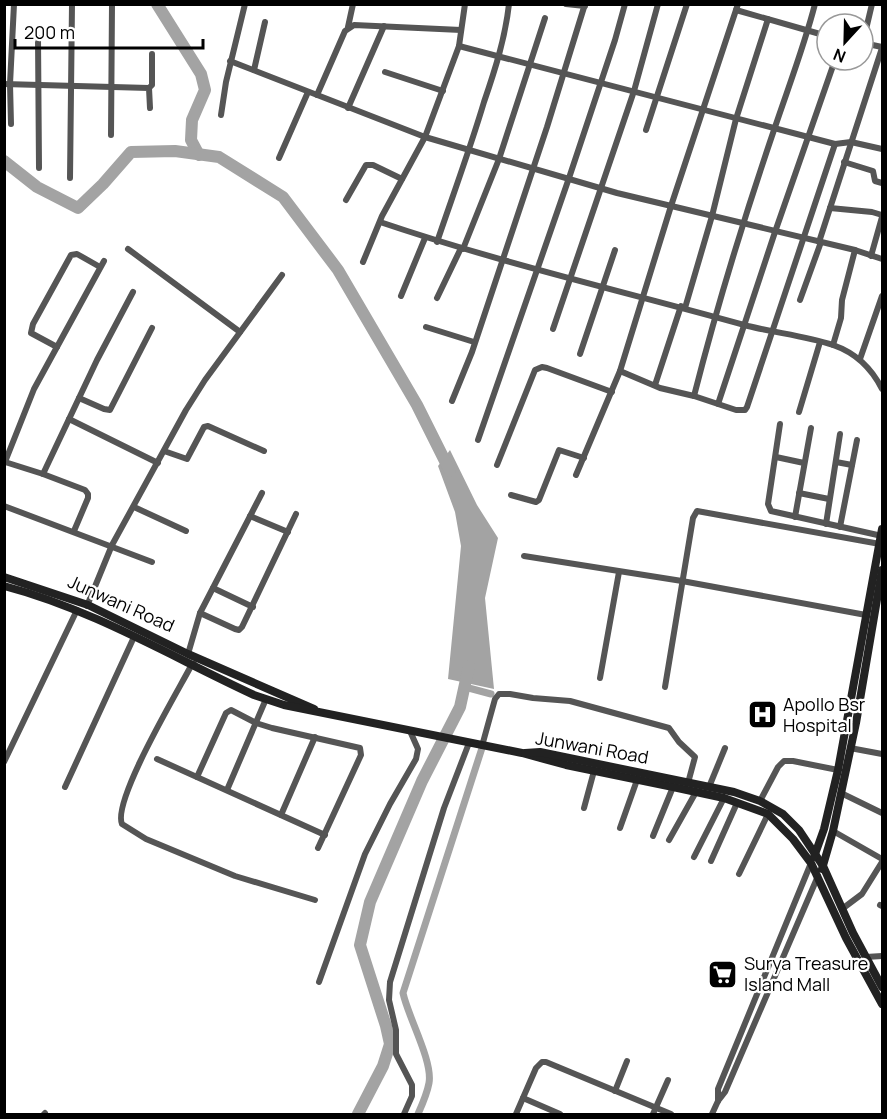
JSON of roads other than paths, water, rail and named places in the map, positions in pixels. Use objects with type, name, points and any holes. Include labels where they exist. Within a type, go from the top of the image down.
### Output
[{"type":"main road","points":[[812,863],[825,829],[874,618],[881,536]]},
{"type":"main road","points":[[818,876],[823,866],[841,794],[882,570]]},
{"type":"main road","name":"Junwani Road","points":[[5,581],[88,605],[188,654],[298,701],[320,713]]},
{"type":"main road","name":"Junwani Road","points":[[5,581],[77,610],[191,666],[284,705],[522,753],[594,771],[724,798],[768,814],[794,838],[812,863],[846,938],[882,1004]]},
{"type":"main road","name":"Junwani Road","points":[[522,753],[547,753],[734,792],[774,808],[791,821],[816,854],[882,987]]},
{"type":"street","points":[[11,124],[7,84],[14,4]]},
{"type":"street","points":[[70,178],[72,4]]},
{"type":"street","points":[[111,135],[112,4]]},
{"type":"street","points":[[221,115],[230,61],[245,4]]},
{"type":"street","points":[[317,95],[348,27],[353,4]]},
{"type":"street","points":[[363,262],[380,222],[424,137],[443,91],[459,46],[465,4]]},
{"type":"street","points":[[437,242],[470,150],[499,56],[506,31],[509,4]]},
{"type":"street","points":[[452,401],[533,168],[585,5],[566,4]]},
{"type":"street","points":[[478,441],[601,83],[625,4]]},
{"type":"street","points":[[554,329],[634,91],[658,4]]},
{"type":"street","points":[[646,130],[687,4]]},
{"type":"street","points":[[694,396],[715,315],[743,224],[815,4]]},
{"type":"street","points":[[576,474],[620,371],[671,206],[737,7],[815,33]]},
{"type":"street","points":[[437,298],[462,249],[500,159],[545,18]]},
{"type":"street","points":[[655,385],[712,216],[736,118],[768,19]]},
{"type":"street","points":[[254,70],[265,22]]},
{"type":"street","points":[[348,27],[354,25],[461,30]]},
{"type":"street","points":[[348,108],[384,26]]},
{"type":"street","points":[[38,38],[39,168]]},
{"type":"street","points":[[459,46],[835,144],[851,142],[881,148],[882,140]]},
{"type":"street","points":[[800,300],[882,48]]},
{"type":"street","points":[[7,84],[148,88],[152,85],[152,54]]},
{"type":"street","points":[[230,61],[424,137],[602,188],[855,250],[882,259]]},
{"type":"street","points":[[385,72],[443,91]]},
{"type":"street","points":[[718,404],[831,72]]},
{"type":"street","points":[[148,88],[150,108]]},
{"type":"street","points":[[279,158],[309,92]]},
{"type":"street","points":[[620,371],[655,385],[718,404],[741,410],[747,407],[835,144]]},
{"type":"street","points":[[844,162],[873,171],[876,181],[882,183]]},
{"type":"street","points":[[346,200],[366,165],[373,165],[402,179]]},
{"type":"street","points":[[830,208],[872,212],[882,216],[871,256]]},
{"type":"street","points":[[380,222],[437,242],[502,260],[772,332],[833,345],[860,359],[882,388]]},
{"type":"street","points":[[401,296],[425,237]]},
{"type":"street","points":[[128,249],[240,332]]},
{"type":"street","points":[[580,354],[615,250]]},
{"type":"street","points":[[833,345],[842,318],[842,300],[855,250]]},
{"type":"street","points":[[57,347],[31,333],[33,324],[71,255],[77,254],[102,264],[25,409],[4,462],[43,474],[79,488],[88,494],[74,531]]},
{"type":"street","points":[[4,762],[77,610],[88,605],[112,545],[197,392],[282,274]]},
{"type":"street","points":[[43,474],[133,292]]},
{"type":"street","points":[[860,359],[881,306],[882,296]]},
{"type":"street","points":[[426,327],[474,342]]},
{"type":"street","points":[[79,398],[111,410],[152,328]]},
{"type":"street","points":[[800,412],[820,342]]},
{"type":"street","points":[[497,465],[535,370],[542,367],[547,368],[612,392]]},
{"type":"street","points":[[875,376],[882,371]]},
{"type":"street","points":[[69,419],[158,463]]},
{"type":"street","points":[[780,424],[769,508],[774,513],[881,536]]},
{"type":"street","points":[[164,451],[187,459],[204,427],[208,426],[264,451]]},
{"type":"street","points":[[795,518],[811,428]]},
{"type":"street","points":[[826,524],[840,434]]},
{"type":"street","points":[[840,527],[857,440]]},
{"type":"street","points":[[511,495],[536,502],[539,500],[559,450],[584,458]]},
{"type":"street","points":[[776,457],[804,463]]},
{"type":"street","points":[[836,462],[852,465]]},
{"type":"street","points":[[799,492],[829,499]]},
{"type":"street","points":[[188,654],[200,613],[262,493]]},
{"type":"street","points":[[4,506],[152,562]]},
{"type":"street","points":[[134,507],[186,531]]},
{"type":"street","points":[[665,687],[693,518],[697,511],[881,536]]},
{"type":"street","points":[[200,613],[239,630],[243,627],[296,514]]},
{"type":"street","points":[[250,516],[288,532]]},
{"type":"street","points":[[524,556],[682,582],[874,618]]},
{"type":"street","points":[[600,678],[619,572]]},
{"type":"street","points":[[213,588],[253,607]]},
{"type":"street","points":[[66,787],[134,637]]},
{"type":"street","points":[[203,660],[191,666],[131,781],[120,813],[122,824],[146,839],[235,876],[315,900]]},
{"type":"street","points":[[482,746],[495,699],[499,694],[561,699],[669,728],[694,757],[688,783]]},
{"type":"street","points":[[227,790],[266,699]]},
{"type":"street","points":[[197,777],[229,711],[234,711],[256,723],[360,748],[362,752],[318,849]]},
{"type":"street","points":[[319,982],[365,854],[416,759],[415,732]]},
{"type":"street","points":[[281,815],[315,737]]},
{"type":"street","points":[[404,1114],[411,1096],[412,1085],[396,1054],[397,1035],[389,1000],[390,982],[444,808],[469,743]]},
{"type":"street","points":[[709,787],[725,748]]},
{"type":"street","points":[[850,748],[882,754]]},
{"type":"street","points":[[157,759],[325,835]]},
{"type":"street","points":[[759,801],[778,767],[784,761],[838,770]]},
{"type":"street","points":[[584,808],[594,771]]},
{"type":"street","points":[[620,828],[637,780]]},
{"type":"street","points":[[653,836],[673,787]]},
{"type":"street","points":[[669,840],[696,792]]},
{"type":"street","points":[[841,794],[882,813]]},
{"type":"street","points":[[694,857],[724,798]]},
{"type":"street","points":[[711,861],[737,803]]},
{"type":"street","points":[[739,874],[768,814]]},
{"type":"street","points":[[832,831],[882,861],[862,894],[842,909]]},
{"type":"street","points":[[718,1101],[718,1089],[812,863]]},
{"type":"street","points":[[712,1114],[725,1092],[818,876]]},
{"type":"street","points":[[789,919],[796,923]]},
{"type":"street","points":[[866,957],[882,956]]},
{"type":"street","points":[[615,1090],[627,1061]]},
{"type":"street","points":[[516,1114],[536,1068],[542,1062],[546,1062],[615,1090],[655,1111],[671,1114]]},
{"type":"street","points":[[655,1111],[668,1080]]},
{"type":"street","points":[[523,1098],[560,1114]]},
{"type":"waterway","points":[[157,4],[201,74],[205,90],[192,120],[191,140],[199,155]]},
{"type":"waterway","points":[[4,161],[37,187],[78,208],[131,152],[175,151],[219,157],[283,197],[338,270],[417,405],[450,471]]},
{"type":"waterway","points":[[358,1114],[383,1066],[390,1044],[360,945],[370,902],[422,781],[460,707],[469,666]]},
{"type":"waterway","points":[[465,687],[491,694]]},
{"type":"waterway","points":[[418,1114],[427,1091],[429,1074],[424,1051],[403,993],[482,748]]},
{"type":"place","name":"Apollo Bsr Hospital","points":[[762,715]]},
{"type":"place","name":"Surya Treasure Island Mall","points":[[723,974]]}]
